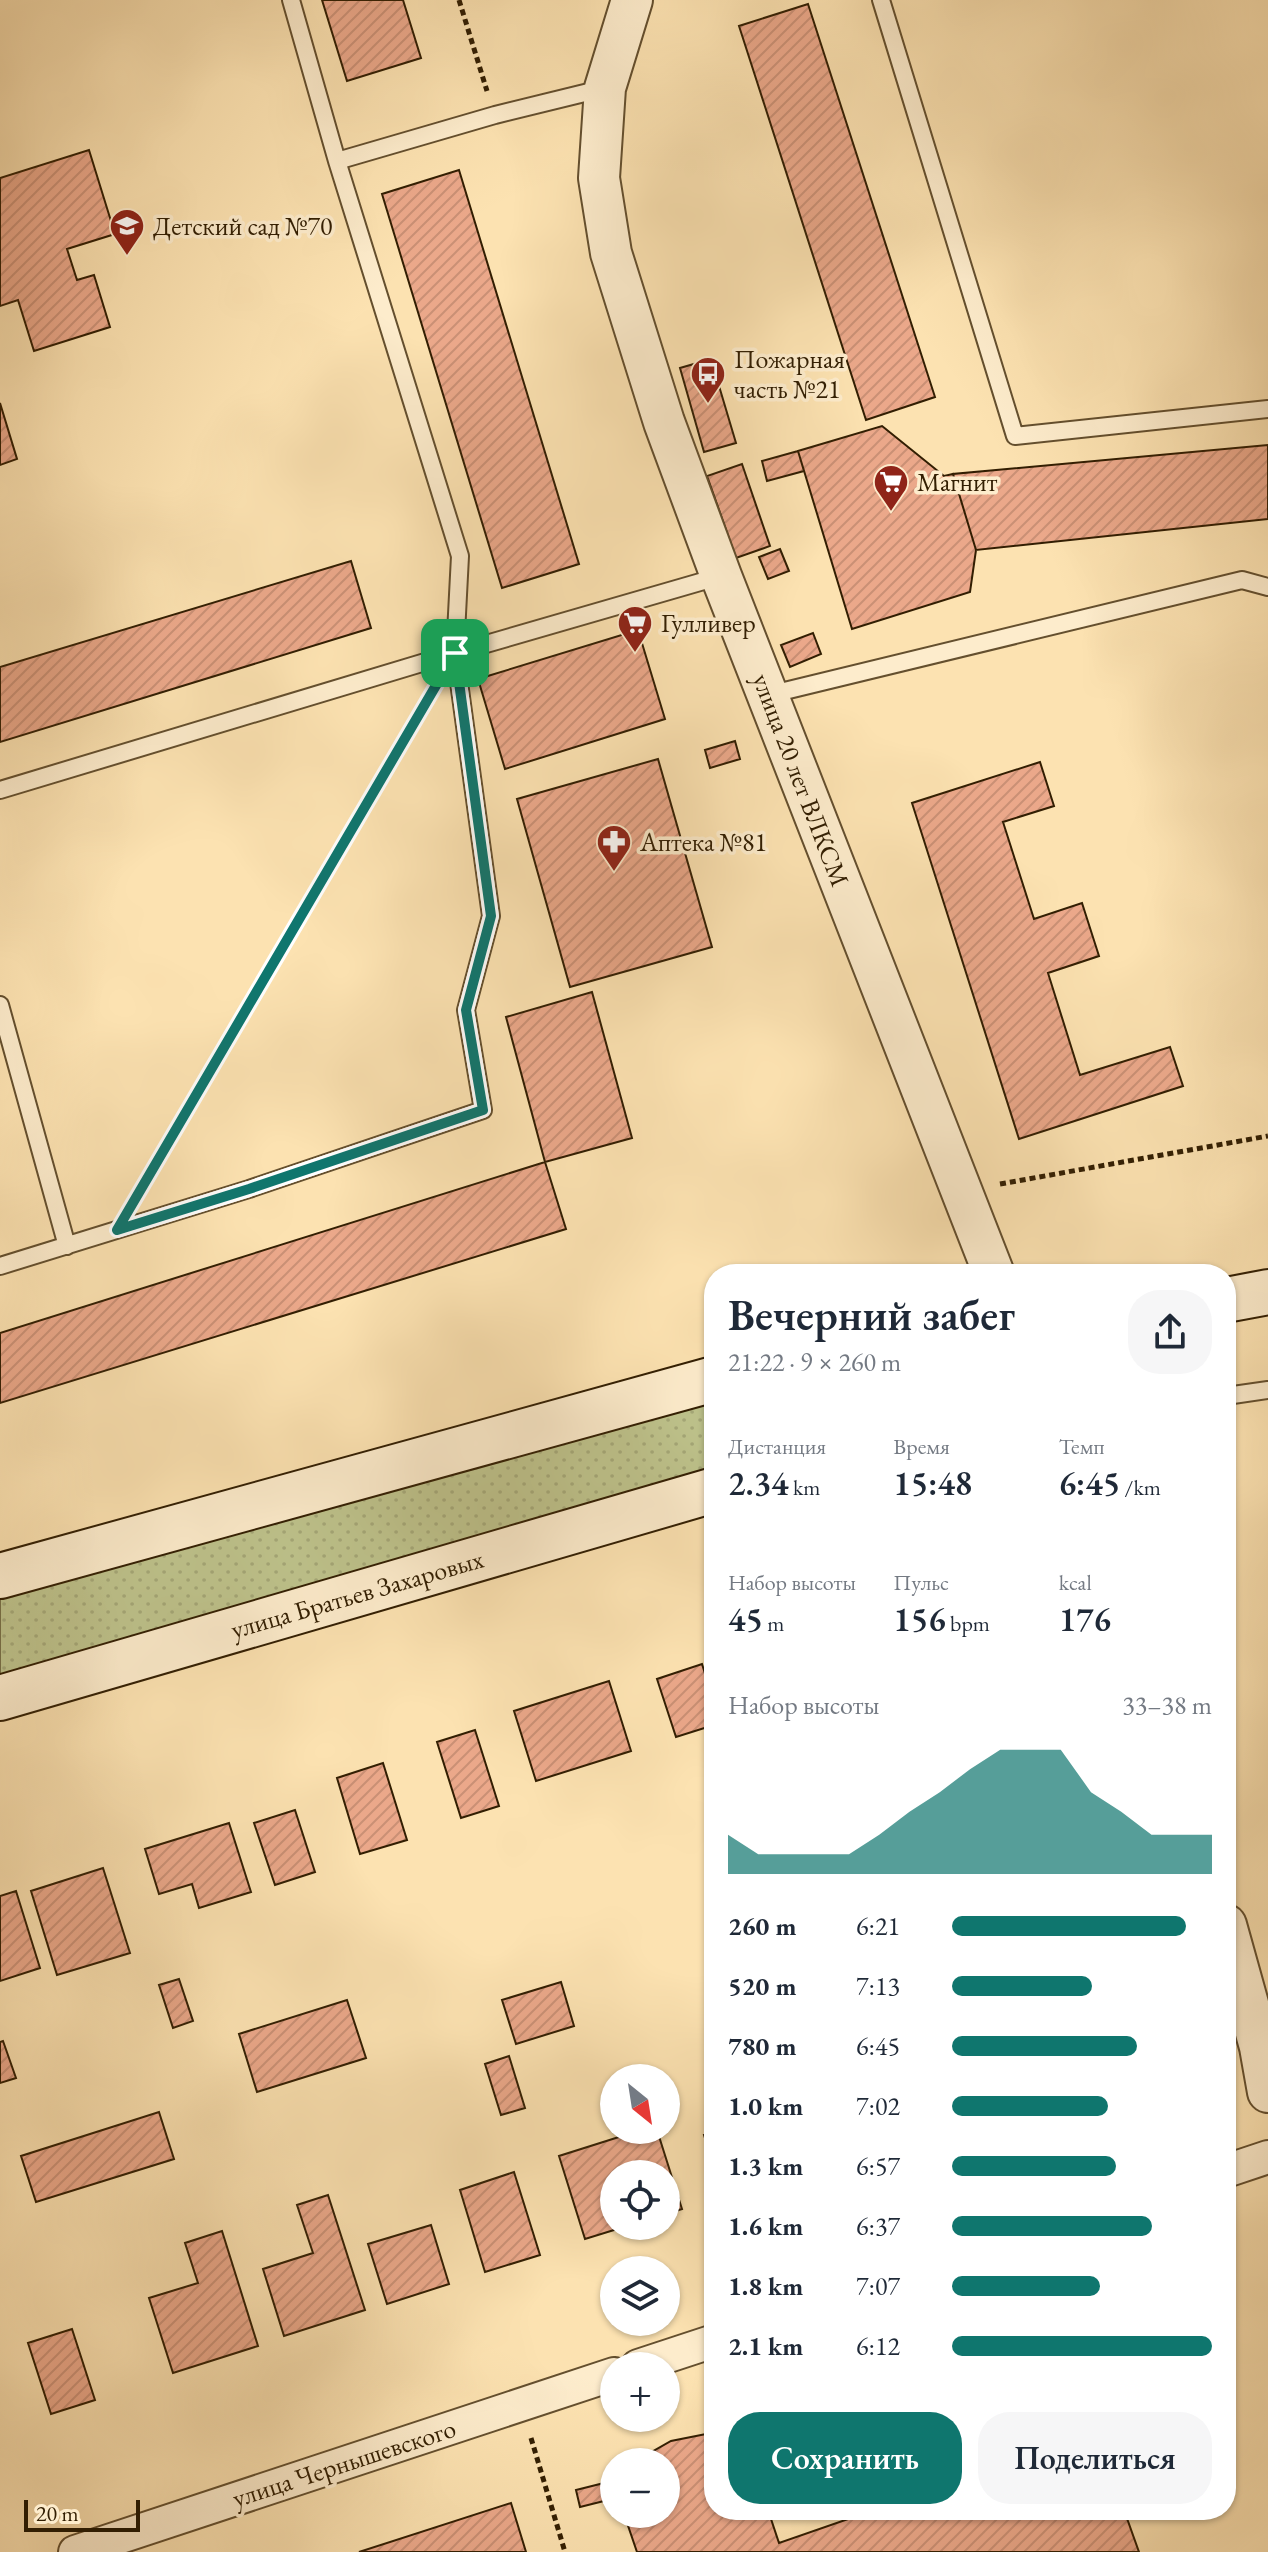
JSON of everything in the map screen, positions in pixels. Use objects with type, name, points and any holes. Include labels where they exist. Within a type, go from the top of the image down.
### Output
[{"type":"main road","points":[[1236,1298],[1268,1292]]},
{"type":"main road","points":[[0,1576],[704,1382]]},
{"type":"main road","name":"улица Братьев Захаровых","points":[[0,1698],[704,1493]]},
{"type":"street","name":"улица 20 лет ВЛКСМ","points":[[632,0],[605,88],[599,178],[611,253],[664,422],[721,576],[990,1264]]},
{"type":"street","points":[[1236,1957],[1264,2046],[1268,2092]]},
{"type":"street","points":[[1236,2168],[1268,2157]]},
{"type":"street","points":[[680,2352],[704,2344]]},
{"type":"street","name":"улица Чернышевского","points":[[75,2552],[600,2379]]},
{"type":"lane","points":[[0,1266],[249,1189],[483,1110],[466,1010],[491,916],[455,653],[460,556],[337,161],[291,0]]},
{"type":"lane","points":[[881,0],[1015,436],[1268,409]]},
{"type":"lane","points":[[337,161],[495,115],[605,88]]},
{"type":"lane","points":[[0,790],[721,576]]},
{"type":"lane","points":[[768,695],[1242,580],[1268,587]]},
{"type":"lane","points":[[0,1005],[67,1246]]},
{"type":"lane","points":[[1236,1395],[1268,1390]]},
{"type":"path","points":[[459,0],[495,115]]},
{"type":"path","points":[[117,1230],[455,653]]},
{"type":"path","points":[[959,1191],[1268,1136]]},
{"type":"path","points":[[521,2405],[565,2552]]},
{"type":"green space","points":[[704,1398],[704,1471],[0,1675],[0,1596]]},
{"type":"building","points":[[322,0],[403,0],[421,58],[347,81]]},
{"type":"building","points":[[808,4],[935,397],[866,420],[739,26]]},
{"type":"building","points":[[89,150],[115,234],[67,249],[77,280],[94,275],[110,327],[34,351],[18,300],[0,306],[0,178]]},
{"type":"building","points":[[459,170],[579,564],[502,588],[382,194]]},
{"type":"building","points":[[711,359],[736,443],[704,452],[680,368]]},
{"type":"building","points":[[0,403],[17,459],[0,465]]},
{"type":"building","name":"Магнит","points":[[882,426],[944,476],[953,474],[976,550],[970,592],[852,629],[798,451]]},
{"type":"building","points":[[1268,445],[1268,519],[976,550],[953,474]]},
{"type":"building","points":[[798,451],[804,471],[767,481],[762,461]]},
{"type":"building","points":[[742,464],[770,546],[736,558],[707,476]]},
{"type":"building","points":[[780,549],[789,571],[768,579],[759,557]]},
{"type":"building","points":[[351,561],[371,628],[0,742],[0,667]]},
{"type":"building","points":[[638,630],[665,719],[505,769],[478,679]]},
{"type":"building","points":[[813,633],[821,654],[790,667],[781,645]]},
{"type":"building","points":[[735,741],[740,759],[710,768],[705,750]]},
{"type":"building","name":"Аптека №81","points":[[658,759],[712,947],[570,987],[517,799]]},
{"type":"building","points":[[1040,762],[1054,806],[1003,822],[1034,919],[1082,903],[1099,956],[1048,973],[1080,1075],[1170,1047],[1183,1086],[1019,1139],[912,803]]},
{"type":"building","points":[[592,992],[632,1138],[545,1162],[506,1017]]},
{"type":"building","points":[[545,1162],[566,1229],[0,1403],[0,1333]]},
{"type":"building","points":[[702,1664],[704,1728],[676,1737],[657,1679]]},
{"type":"building","points":[[609,1681],[631,1751],[536,1781],[514,1711]]},
{"type":"building","points":[[475,1730],[499,1806],[461,1818],[437,1742]]},
{"type":"building","points":[[383,1763],[407,1840],[360,1854],[337,1778]]},
{"type":"building","points":[[295,1810],[315,1872],[275,1885],[254,1823]]},
{"type":"building","points":[[229,1823],[251,1892],[199,1908],[192,1884],[159,1894],[145,1849]]},
{"type":"building","points":[[103,1868],[130,1953],[57,1975],[31,1891]]},
{"type":"building","points":[[16,1891],[40,1968],[0,1981],[0,1896]]},
{"type":"building","points":[[179,1979],[193,2021],[173,2028],[159,1985]]},
{"type":"building","points":[[561,1982],[574,2026],[516,2044],[502,2000]]},
{"type":"building","points":[[347,2000],[366,2058],[257,2092],[239,2034]]},
{"type":"building","points":[[3,2041],[16,2078],[0,2083],[0,2042]]},
{"type":"building","points":[[509,2056],[525,2108],[501,2115],[485,2064]]},
{"type":"building","points":[[159,2112],[174,2159],[36,2202],[21,2156]]},
{"type":"building","points":[[600,2143],[661,2144],[666,2160],[600,2160],[600,2234],[585,2239],[559,2156]]},
{"type":"building","points":[[514,2172],[540,2255],[485,2272],[460,2190]]},
{"type":"building","points":[[328,2195],[365,2310],[284,2336],[263,2269],[313,2253],[297,2205]]},
{"type":"building","points":[[431,2225],[449,2284],[387,2304],[368,2244]]},
{"type":"building","points":[[222,2231],[258,2346],[173,2373],[149,2298],[198,2283],[185,2243]]},
{"type":"building","points":[[72,2329],[95,2400],[51,2414],[28,2343]]},
{"type":"building","points":[[704,2434],[704,2520],[771,2520],[779,2543],[845,2520],[1128,2520],[1139,2552],[637,2552],[629,2528],[680,2528],[680,2448],[659,2448],[671,2441]]},
{"type":"building","points":[[600,2484],[600,2502],[580,2507],[576,2490]]},
{"type":"building","points":[[511,2503],[526,2552],[359,2552]]},
{"type":"place","name":"Детский сад №70","points":[[127,257]]},
{"type":"place","name":"Пожарная часть №21","points":[[708,405]]},
{"type":"place","name":"Магнит","points":[[891,513]]},
{"type":"place","name":"Гулливер","points":[[635,654]]},
{"type":"place","name":"Аптека №81","points":[[614,873]]},
{"type":"route","points":[[455,653],[491,916],[466,1010],[483,1110],[117,1230],[455,653]]}]
